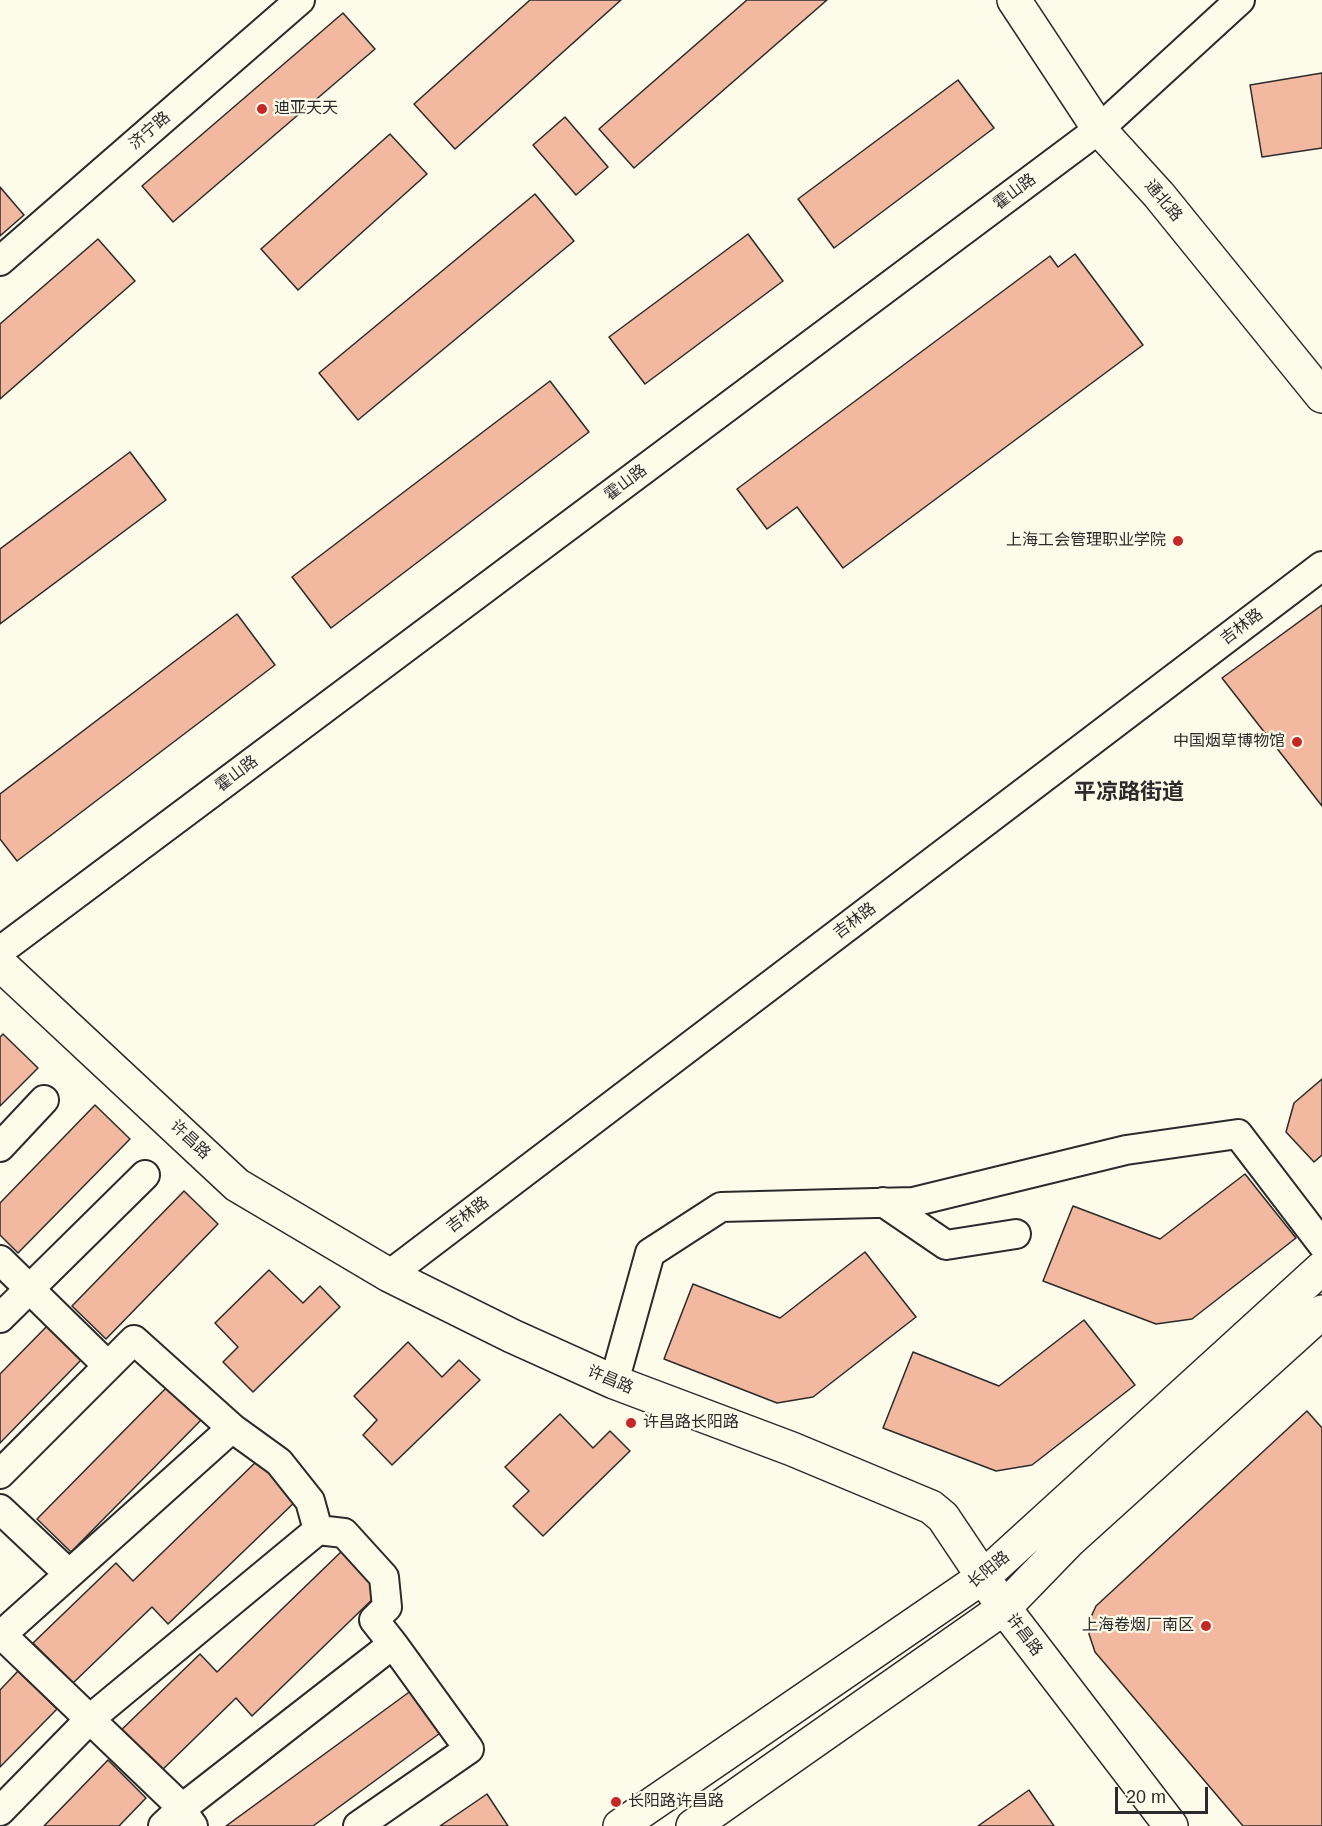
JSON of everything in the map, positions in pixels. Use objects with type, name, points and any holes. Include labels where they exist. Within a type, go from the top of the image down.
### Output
[{"type":"street","name":"济宁路","points":[[0,261],[300,0]]},
{"type":"street","name":"通北路","points":[[1014,0],[1099,129],[1159,195],[1322,396]]},
{"type":"street","name":"霍山路","points":[[0,951],[1099,129],[1240,0]]},
{"type":"street","name":"吉林路","points":[[389,1275],[1322,566]]},
{"type":"street","name":"许昌路","points":[[0,964],[237,1185],[389,1275],[512,1336],[614,1382],[792,1449],[919,1501],[943,1517],[1004,1608],[1171,1826]]},
{"type":"street","points":[[0,1147],[44,1100]]},
{"type":"street","points":[[614,1382],[650,1252],[721,1207],[914,1202],[1126,1150],[1238,1134],[1322,1244]]},
{"type":"street","points":[[0,1318],[145,1175]]},
{"type":"street","points":[[883,1202],[946,1245],[1016,1234]]},
{"type":"street","points":[[0,1260],[108,1366]]},
{"type":"street","name":"长阳路","points":[[620,1826],[983,1577],[1322,1268]]},
{"type":"street","points":[[693,1826],[1004,1608],[1069,1541],[1322,1312]]},
{"type":"street","points":[[0,1474],[134,1340],[232,1428],[279,1462],[310,1501],[318,1530]]},
{"type":"street","points":[[232,1428],[0,1634],[91,1718],[179,1820],[393,1644]]},
{"type":"street","points":[[0,1509],[69,1574]]},
{"type":"street","points":[[0,1811],[91,1718],[318,1530],[344,1533],[384,1577],[387,1607],[374,1620],[470,1749],[358,1826]]},
{"type":"building","points":[[530,0],[621,0],[455,149],[414,104]]},
{"type":"building","points":[[747,0],[827,0],[634,168],[599,129]]},
{"type":"building","points":[[343,13],[375,49],[173,222],[142,186]]},
{"type":"building","points":[[1322,73],[1322,148],[1262,157],[1250,85]]},
{"type":"building","points":[[958,80],[994,128],[834,248],[798,199]]},
{"type":"building","points":[[565,117],[608,167],[576,195],[533,145]]},
{"type":"building","points":[[390,134],[427,174],[298,290],[261,249]]},
{"type":"building","points":[[0,187],[24,215],[0,236]]},
{"type":"building","points":[[535,194],[574,241],[358,420],[319,373]]},
{"type":"building","points":[[748,234],[783,281],[645,384],[609,337]]},
{"type":"building","points":[[98,239],[135,281],[0,399],[0,324]]},
{"type":"building","points":[[1075,254],[1143,345],[843,568],[797,507],[767,529],[737,489],[1050,256],[1058,267]]},
{"type":"building","points":[[550,381],[589,432],[331,628],[292,577]]},
{"type":"building","points":[[130,452],[166,500],[0,624],[0,549]]},
{"type":"building","name":"中国烟草博物馆","points":[[1322,605],[1322,806],[1222,678]]},
{"type":"building","points":[[237,614],[275,665],[17,861],[0,839],[0,794]]},
{"type":"building","points":[[3,1034],[38,1068],[0,1106],[0,1037]]},
{"type":"building","points":[[1322,1079],[1322,1155],[1314,1162],[1286,1132],[1294,1103]]},
{"type":"building","points":[[95,1105],[130,1139],[18,1253],[0,1235],[0,1203]]},
{"type":"building","points":[[1245,1174],[1296,1238],[1192,1319],[1156,1324],[1043,1281],[1073,1206],[1160,1239]]},
{"type":"building","points":[[184,1191],[218,1224],[106,1339],[72,1306]]},
{"type":"building","points":[[865,1252],[916,1317],[813,1397],[777,1403],[664,1359],[693,1284],[780,1318]]},
{"type":"building","points":[[269,1270],[303,1303],[320,1286],[340,1307],[253,1392],[223,1362],[238,1347],[215,1323]]},
{"type":"building","points":[[1084,1320],[1135,1385],[1032,1465],[996,1471],[883,1428],[913,1352],[999,1386]]},
{"type":"building","points":[[49,1324],[84,1357],[0,1443],[0,1374]]},
{"type":"building","points":[[408,1342],[442,1377],[459,1360],[480,1380],[392,1465],[363,1435],[377,1420],[354,1396]]},
{"type":"building","points":[[171,1383],[205,1416],[71,1552],[37,1519]]},
{"type":"building","name":"上海卷烟厂南区","points":[[1307,1411],[1322,1428],[1322,1826],[1243,1826],[1095,1652],[1089,1634],[1091,1617],[1096,1606]]},
{"type":"building","points":[[560,1414],[593,1448],[610,1431],[630,1451],[543,1536],[513,1506],[529,1491],[505,1467]]},
{"type":"building","points":[[260,1458],[299,1498],[168,1624],[152,1607],[73,1683],[33,1643],[116,1563],[133,1581]]},
{"type":"building","points":[[344,1549],[383,1589],[252,1716],[236,1698],[157,1775],[117,1734],[200,1654],[217,1672]]},
{"type":"building","points":[[18,1671],[57,1709],[0,1767],[0,1690]]},
{"type":"building","points":[[412,1690],[443,1731],[313,1826],[226,1826]]},
{"type":"building","points":[[108,1760],[146,1798],[119,1826],[44,1826]]},
{"type":"building","points":[[1029,1790],[1054,1826],[978,1826]]},
{"type":"building","points":[[487,1794],[508,1826],[440,1826]]},
{"type":"place","name":"迪亚天天","points":[[262,109]]},
{"type":"place","name":"上海工会管理职业学院","points":[[1178,541]]},
{"type":"place","name":"中国烟草博物馆","points":[[1297,742]]},
{"type":"place","name":"许昌路长阳路","points":[[631,1423]]},
{"type":"place","name":"上海卷烟厂南区","points":[[1206,1626]]},
{"type":"place","name":"长阳路许昌路","points":[[616,1802]]},
{"type":"district","name":"平凉路街道","points":[[1129,793]]}]
